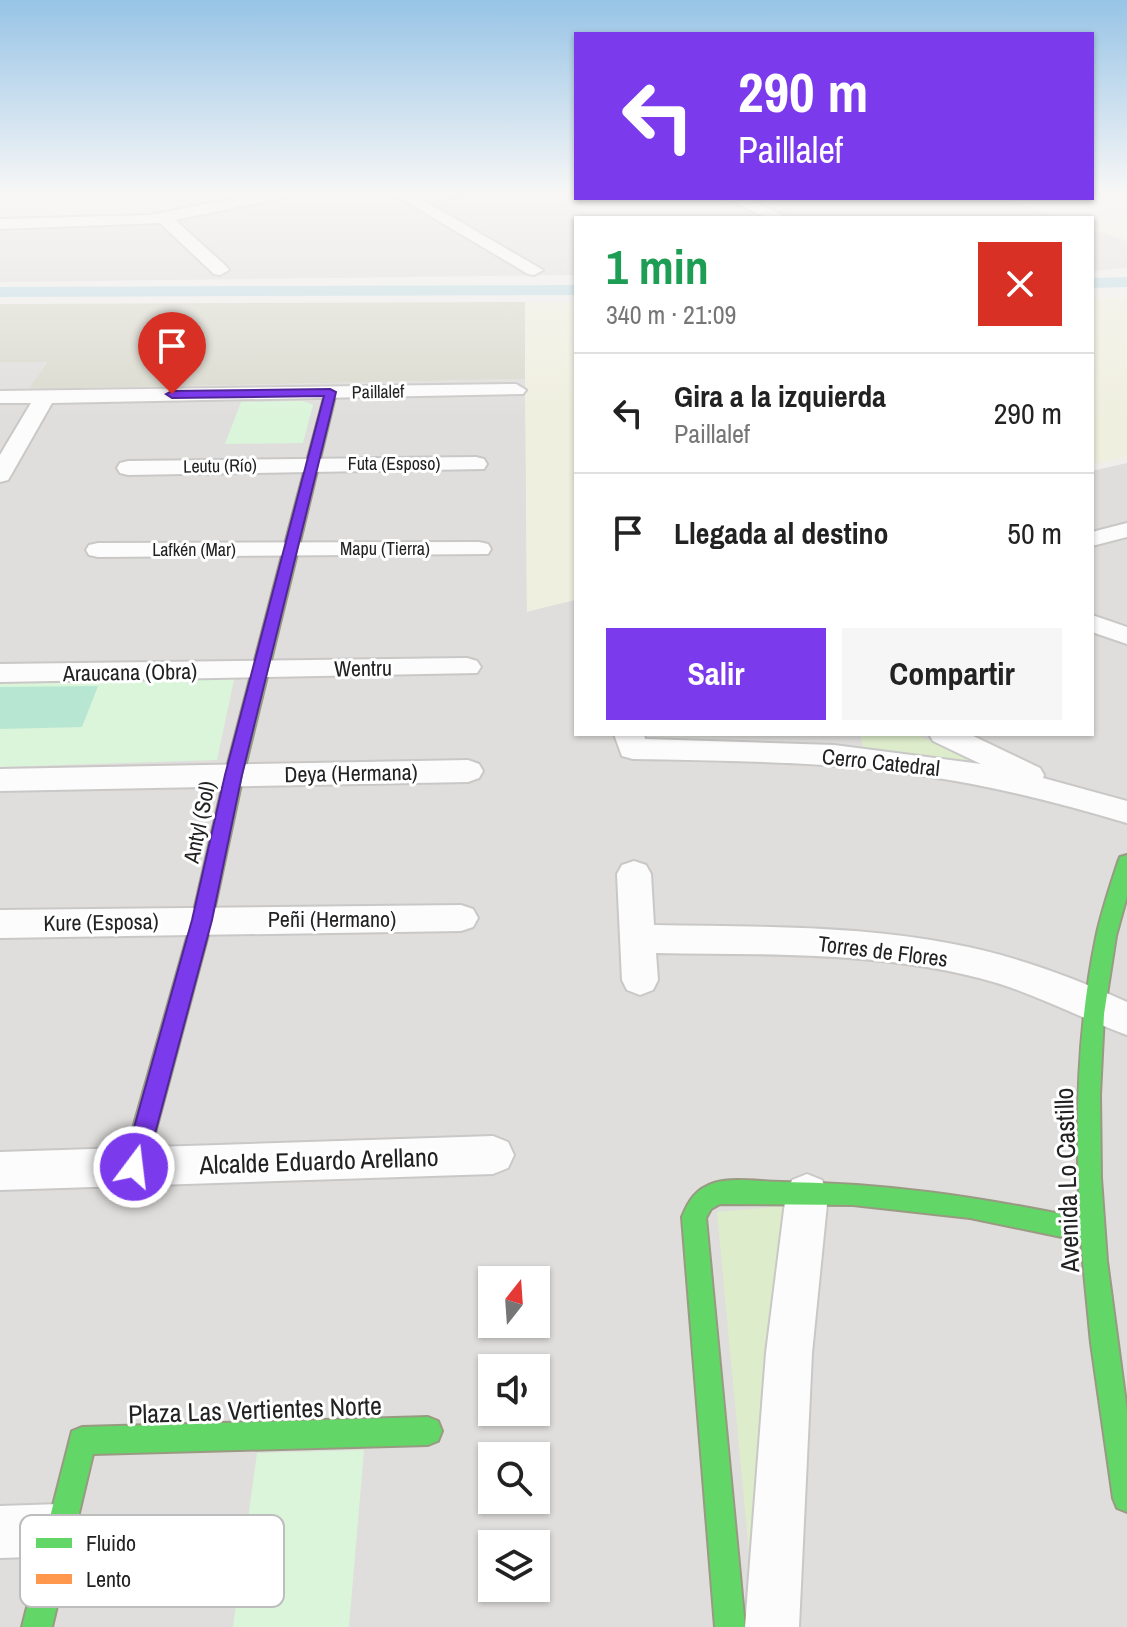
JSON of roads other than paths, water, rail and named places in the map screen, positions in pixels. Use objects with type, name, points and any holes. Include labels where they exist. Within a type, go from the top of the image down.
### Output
[{"type":"street","points":[[530,268],[534,270]]},
{"type":"street","name":"Paillalef","points":[[0,397],[516,390]]},
{"type":"street","name":"Antyl (Sol)","points":[[134,1167],[202,920],[259,670],[330,392]]},
{"type":"street","points":[[0,475],[45,396]]},
{"type":"street","name":"Futa (Esposo)","points":[[312,465],[476,464]]},
{"type":"street","name":"Leutu (Río)","points":[[128,468],[312,465]]},
{"type":"street","name":"Mapu (Tierra)","points":[[291,550],[479,549]]},
{"type":"street","name":"Lafkén (Mar)","points":[[98,550],[291,550]]},
{"type":"street","points":[[1094,624],[1127,636]]},
{"type":"street","name":"Wentru","points":[[259,670],[467,667]]},
{"type":"street","name":"Araucana (Obra)","points":[[0,673],[259,670]]},
{"type":"street","points":[[948,736],[1008,763],[1055,792]]},
{"type":"street","name":"Cerro Catedral","points":[[630,741],[850,745],[1055,792],[1127,812]]},
{"type":"street","name":"Deya (Hermana)","points":[[0,780],[468,771]]},
{"type":"street","name":"Avenida Lo Castillo","points":[[1127,862],[1105,935],[1114,1013],[1089,1078],[1089,1172],[1100,1327],[1127,1498]]},
{"type":"street","points":[[634,874],[640,980]]},
{"type":"street","name":"Peñi (Hermano)","points":[[202,920],[461,918]]},
{"type":"street","name":"Kure (Esposa)","points":[[0,924],[202,920]]},
{"type":"street","name":"Torres de Flores","points":[[637,939],[812,942],[954,958],[1037,981],[1114,1013]]},
{"type":"street","name":"Alcalde Eduardo Arellano","points":[[0,1171],[493,1155]]},
{"type":"street","points":[[730,1627],[694,1217],[703,1201],[718,1193],[853,1194],[970,1207],[1093,1232]]},
{"type":"street","points":[[772,1627],[789,1353],[807,1194]]},
{"type":"street","name":"Plaza Las Vertientes Norte","points":[[64,1515],[82,1441],[428,1431]]},
{"type":"street","points":[[0,1532],[20,1531]]},
{"type":"street","points":[[37,1627],[42,1607]]},
{"type":"waterway","points":[[1094,283],[1127,282]]},
{"type":"waterway","points":[[0,292],[574,290]]}]
